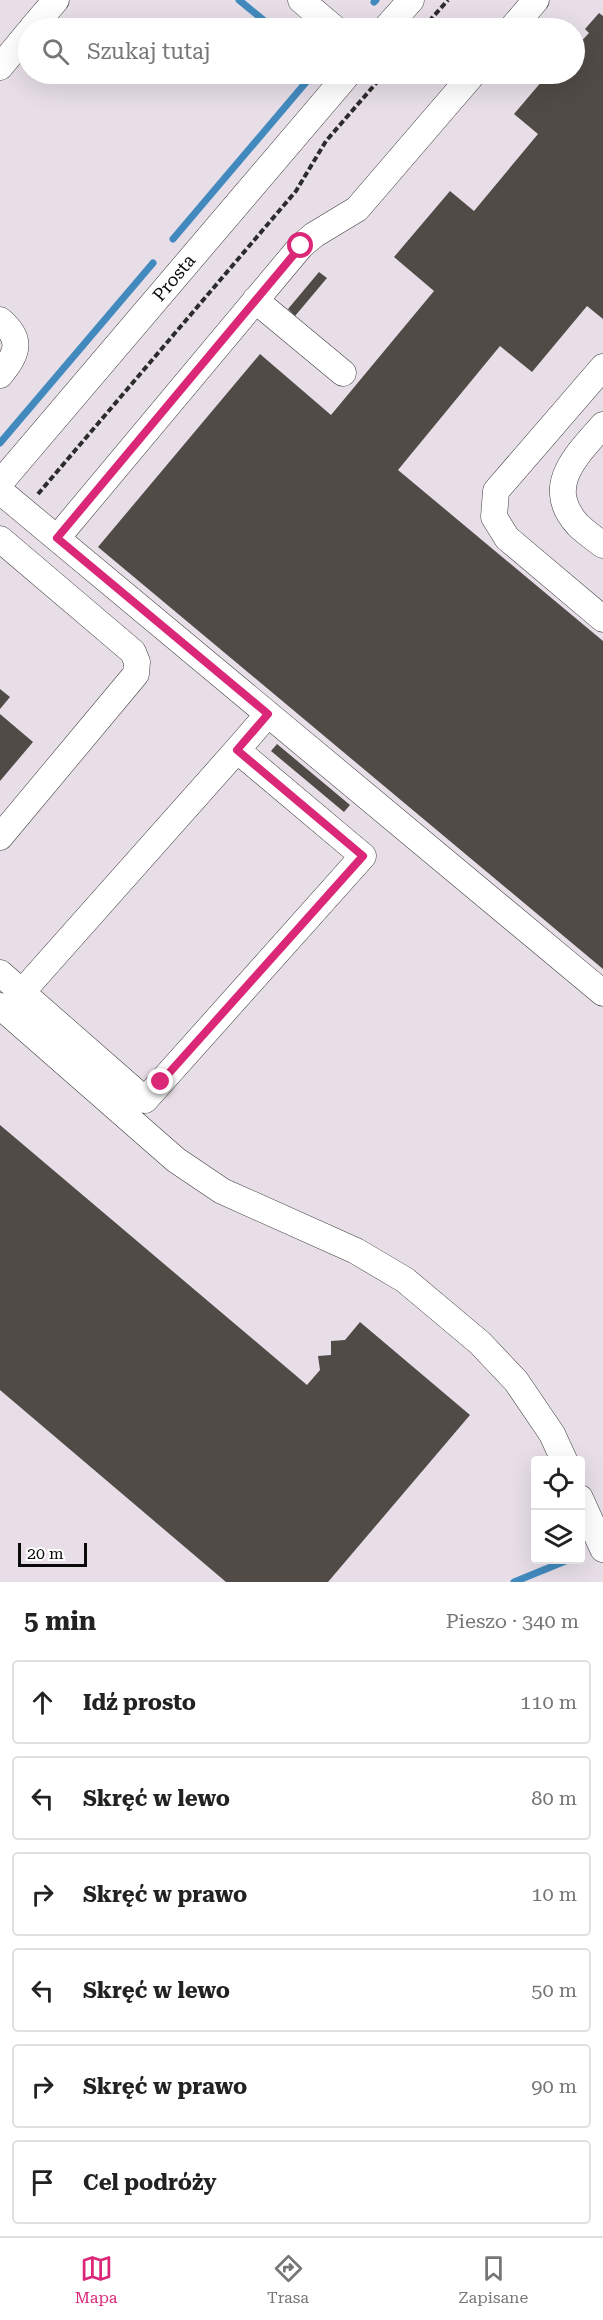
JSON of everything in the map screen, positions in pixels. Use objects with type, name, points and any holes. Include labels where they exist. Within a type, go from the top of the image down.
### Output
[{"type":"street","points":[[41,18],[56,0]]},
{"type":"street","points":[[301,0],[322,18]]},
{"type":"street","points":[[395,18],[411,0]]},
{"type":"street","points":[[521,18],[536,0]]},
{"type":"street","points":[[0,67],[18,45]]},
{"type":"street","name":"Prosta","points":[[0,483],[339,84]]},
{"type":"street","points":[[57,538],[301,246],[314,235],[357,209],[464,84]]},
{"type":"street","points":[[255,300],[343,372]]},
{"type":"street","points":[[0,320],[9,327],[16,349],[12,360],[0,375]]},
{"type":"street","points":[[603,367],[496,491],[494,516],[507,538],[603,618]]},
{"type":"street","points":[[603,425],[569,465],[563,485],[565,505],[577,524],[603,545]]},
{"type":"street","points":[[0,491],[603,993]]},
{"type":"street","points":[[0,539],[133,652],[137,662],[136,674],[0,837]]},
{"type":"street","points":[[21,992],[268,714]]},
{"type":"street","points":[[0,973],[146,1100],[363,856],[237,750]]},
{"type":"street","points":[[0,1006],[176,1160],[222,1191],[356,1251],[405,1280],[480,1343],[516,1381],[552,1434],[562,1456]]},
{"type":"street","points":[[585,1508],[603,1549]]},
{"type":"path","points":[[432,18],[448,0]]},
{"type":"path","points":[[24,510],[296,191],[326,141],[375,84]]},
{"type":"shaded area","points":[[0,0],[603,0],[603,1582],[0,1582]]},
{"type":"building","points":[[599,13],[603,16],[603,319],[587,306],[532,372],[500,346],[398,470],[603,641],[603,969],[98,547],[260,354],[331,415],[434,291],[394,257],[450,191],[474,211],[538,134],[514,114],[540,84],[585,84],[585,37],[589,33],[585,29]]},
{"type":"building","points":[[319,272],[327,278],[295,316],[288,309]]},
{"type":"building","points":[[0,689],[10,697],[0,709]]},
{"type":"building","points":[[0,714],[33,742],[0,781]]},
{"type":"building","points":[[277,744],[350,805],[344,812],[271,751]]},
{"type":"building","points":[[0,1125],[307,1385],[320,1370],[318,1356],[331,1355],[331,1341],[345,1340],[360,1322],[470,1415],[328,1582],[226,1582],[0,1390]]},
{"type":"waterway","points":[[239,0],[261,18]]},
{"type":"waterway","points":[[173,239],[305,84]]},
{"type":"waterway","points":[[0,443],[153,263]]},
{"type":"waterway","points":[[514,1582],[558,1564]]},
{"type":"route","points":[[161,1082],[363,856],[237,750],[268,714],[57,538],[301,246]]}]
